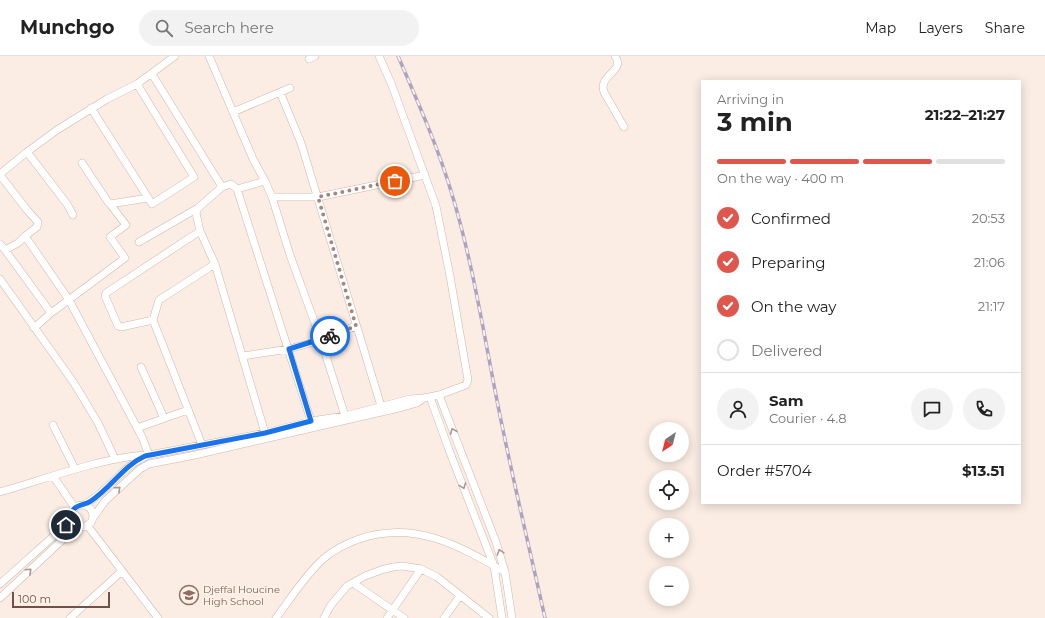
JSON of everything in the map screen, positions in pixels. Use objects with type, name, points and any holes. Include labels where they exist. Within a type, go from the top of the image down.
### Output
[{"type":"street","points":[[6,250],[18,243],[37,227],[38,222],[0,174],[57,130],[91,108],[137,84],[175,56]]},
{"type":"street","points":[[209,56],[253,159],[272,197],[290,256],[321,340],[345,416]]},
{"type":"street","points":[[0,492],[75,469],[115,459],[149,455],[265,433],[311,421],[345,416],[410,398],[439,395],[465,386],[468,380],[436,206],[391,83],[379,56]]},
{"type":"street","points":[[615,56],[618,65],[605,79],[602,87],[624,127]]},
{"type":"street","points":[[152,74],[222,187]]},
{"type":"street","points":[[91,108],[152,204],[194,177],[137,84]]},
{"type":"street","points":[[233,112],[290,88]]},
{"type":"street","points":[[280,92],[301,143],[381,406]]},
{"type":"street","points":[[27,152],[74,215]]},
{"type":"street","points":[[34,328],[125,258],[110,237],[126,225],[108,202],[82,163]]},
{"type":"street","points":[[272,197],[318,197],[425,175]]},
{"type":"street","points":[[237,188],[265,182]]},
{"type":"street","points":[[140,242],[198,208],[222,187],[231,184],[237,188],[311,421]]},
{"type":"street","points":[[110,204],[148,198]]},
{"type":"street","points":[[198,208],[196,213],[200,231],[215,264],[265,433]]},
{"type":"street","points":[[153,320],[120,327],[105,296],[106,293],[200,231]]},
{"type":"street","points":[[25,236],[69,300],[137,428],[149,455]]},
{"type":"street","points":[[0,244],[52,313]]},
{"type":"street","points":[[202,445],[153,320],[159,300],[215,264]]},
{"type":"street","points":[[0,279],[74,383],[98,423],[115,459]]},
{"type":"street","points":[[243,356],[289,349],[321,340],[356,326]]},
{"type":"street","points":[[141,367],[164,418]]},
{"type":"street","points":[[439,395],[491,526],[505,572],[512,618]]},
{"type":"street","points":[[0,598],[72,531],[80,526],[87,525],[99,506],[140,469],[149,464],[403,407],[417,403],[427,397]]},
{"type":"street","points":[[427,397],[494,566],[502,618]]},
{"type":"street","points":[[137,428],[188,410]]},
{"type":"street","points":[[53,426],[75,469]]},
{"type":"street","points":[[0,584],[66,525],[75,508],[96,497],[134,462],[149,455]]},
{"type":"street","points":[[53,476],[75,508]]},
{"type":"street","points":[[83,505],[90,510],[92,518]]},
{"type":"street","points":[[71,517],[74,523],[80,526]]},
{"type":"street","points":[[87,525],[158,618]]},
{"type":"street","points":[[276,618],[301,583],[322,560],[337,549],[374,534],[393,532],[411,533],[439,539],[464,549],[505,572]]},
{"type":"street","points":[[324,618],[347,586],[365,576],[393,567],[402,566],[420,569],[437,577],[489,618]]},
{"type":"street","points":[[387,618],[420,569]]},
{"type":"street","points":[[70,618],[122,571]]},
{"type":"street","points":[[353,583],[404,618]]},
{"type":"street","points":[[444,618],[460,596]]},
{"type":"railway","points":[[398,56],[439,157],[451,191],[467,250],[508,454],[545,618]]},
{"type":"way so far","points":[[330,336],[356,326],[318,197],[395,181]]},
{"type":"place","name":"Djeffal Houcine High School","points":[[189,595]]},
{"type":"route","points":[[66,525],[69,522],[75,508],[92,500],[134,462],[145,456],[265,433],[311,421],[289,349],[330,336]]}]
